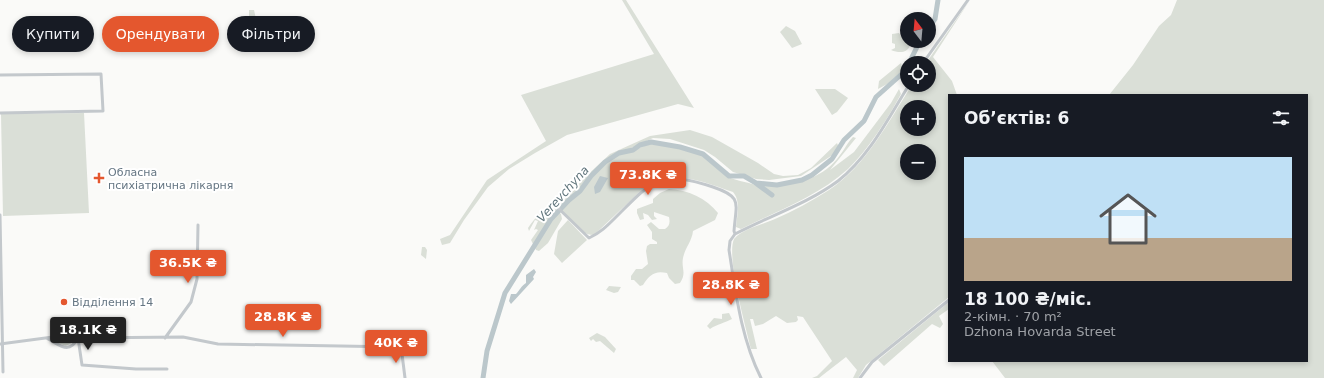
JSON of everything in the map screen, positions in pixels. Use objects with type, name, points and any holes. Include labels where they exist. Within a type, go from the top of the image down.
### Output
[{"type":"street","points":[[928,56],[968,0]]},
{"type":"street","points":[[0,75],[101,74],[103,111],[0,113]]},
{"type":"street","points":[[735,234],[786,212],[839,180],[856,164],[873,141],[904,92]]},
{"type":"street","points":[[554,204],[589,238],[601,232],[651,184],[669,179],[686,179],[733,195],[736,204],[735,234],[729,245],[738,302],[749,350],[761,378]]},
{"type":"street","points":[[0,215],[1,344],[3,372]]},
{"type":"street","points":[[164,338],[191,302],[197,279],[198,225]]},
{"type":"street","points":[[860,378],[872,362],[948,301]]},
{"type":"street","points":[[1,344],[48,339],[68,335],[76,338],[188,337],[218,344],[398,347],[402,354],[405,378]]},
{"type":"street","points":[[56,344],[55,339],[58,336]]},
{"type":"street","points":[[48,339],[60,347],[68,347],[75,344],[76,338]]},
{"type":"street","points":[[76,338],[82,366],[167,369]]},
{"type":"shaded area","points":[[622,0],[626,0],[694,108],[678,104],[567,135],[509,169],[488,187],[464,220],[450,243],[442,245],[440,239],[450,235],[487,180],[546,141],[521,95],[654,54]]},
{"type":"shaded area","points":[[970,0],[934,56],[931,56]]},
{"type":"shaded area","points":[[1177,0],[1324,0],[1324,378],[1005,378],[993,362],[1308,362],[1308,94],[1110,94],[1133,65],[1159,26],[1171,15]]},
{"type":"shaded area","points":[[249,10],[254,10],[255,16],[249,16]]},
{"type":"shaded area","points":[[786,26],[795,31],[802,44],[792,48],[780,32]]},
{"type":"shaded area","points":[[899,33],[900,48],[909,48],[904,52],[891,50],[895,48],[895,44],[892,43],[892,34]]},
{"type":"shaded area","points":[[936,61],[952,81],[957,94],[948,94],[948,298],[866,365],[858,378],[853,378],[857,370],[846,357],[819,378],[812,378],[817,376],[832,361],[803,317],[797,316],[798,320],[796,322],[787,323],[776,316],[763,324],[755,326],[753,319],[750,319],[757,349],[751,349],[741,310],[735,276],[732,248],[734,239],[748,229],[775,219],[802,206],[829,190],[842,180],[865,156],[900,104],[900,136],[936,136],[936,100],[903,100],[908,92],[936,92]]},
{"type":"shaded area","points":[[900,64],[900,73],[889,83],[878,89],[879,81]]},
{"type":"shaded area","points":[[815,89],[835,89],[848,98],[837,112],[832,115]]},
{"type":"shaded area","points":[[899,89],[901,94],[884,123],[863,153],[848,169],[836,179],[810,196],[741,229],[736,227],[738,204],[733,192],[692,179],[671,178],[649,183],[594,235],[579,229],[558,207],[557,204],[566,198],[569,192],[610,154],[650,136],[690,130],[712,137],[758,163],[774,174],[783,176],[798,175],[811,168],[837,143],[840,150],[801,176],[769,180],[756,179],[733,172],[704,150],[670,139],[653,138],[627,150],[634,150],[652,143],[684,148],[709,160],[728,177],[757,186],[760,184],[771,185],[793,183],[804,180],[824,171],[833,164],[853,137],[856,138],[830,170],[854,152],[891,103]]},
{"type":"shaded area","points":[[84,113],[89,213],[3,216],[1,114]]},
{"type":"shaded area","points":[[600,176],[608,178],[600,192],[595,194],[594,187]]},
{"type":"shaded area","points":[[669,189],[690,193],[708,203],[718,213],[715,220],[693,231],[683,258],[683,276],[680,283],[675,284],[669,278],[667,273],[659,272],[650,276],[643,285],[640,286],[634,280],[631,280],[631,276],[636,269],[642,269],[648,264],[646,251],[647,246],[650,244],[657,244],[657,242],[652,239],[652,232],[647,225],[651,222],[659,229],[665,229],[669,225],[670,221],[669,217],[654,212],[654,216],[657,219],[652,220],[648,215],[643,213],[644,219],[640,220],[637,209],[653,203],[653,199],[660,193]]},
{"type":"shaded area","points":[[553,207],[561,214],[562,219],[548,243],[539,251],[536,250],[531,240],[538,230],[534,230],[538,221],[535,220],[529,231],[528,228],[539,215],[545,210]]},
{"type":"shaded area","points":[[568,220],[587,240],[562,263],[554,254],[558,231]]},
{"type":"shaded area","points":[[422,247],[425,247],[427,250],[426,259],[421,255]]},
{"type":"shaded area","points":[[534,269],[536,272],[533,277],[534,279],[511,304],[509,301],[511,294],[516,294],[526,283],[526,275]]},
{"type":"shaded area","points":[[609,286],[621,287],[618,292],[614,293],[606,290]]},
{"type":"shaded area","points":[[948,303],[948,310],[939,316],[943,324],[940,328],[932,324],[884,366],[878,360]]},
{"type":"shaded area","points":[[729,313],[732,319],[710,329],[707,326],[714,318],[722,319],[722,314]]},
{"type":"shaded area","points":[[597,333],[605,337],[616,349],[614,353],[600,341],[596,342],[593,339],[591,341],[589,338]]},
{"type":"shaded area","points":[[66,336],[74,338],[75,341],[66,346],[58,343],[59,338]]},
{"type":"waterway","name":"Verevchyna","points":[[936,13],[938,0]]},
{"type":"waterway","name":"Verevchyna","points":[[912,56],[916,48]]},
{"type":"waterway","name":"Verevchyna","points":[[483,378],[487,351],[505,293],[551,219],[580,191],[591,176],[605,162],[619,153],[633,150],[640,145],[651,142],[680,147],[703,154],[729,176],[744,176],[756,183],[777,185],[802,180],[812,175],[832,159],[844,140],[864,121],[876,97],[900,76]]},
{"type":"waterway","points":[[757,184],[772,195]]},
{"type":"place","name":"Обласна психіатрична лікарня","points":[[99,178]]},
{"type":"place","name":"Відділення 14","points":[[64,302]]}]
